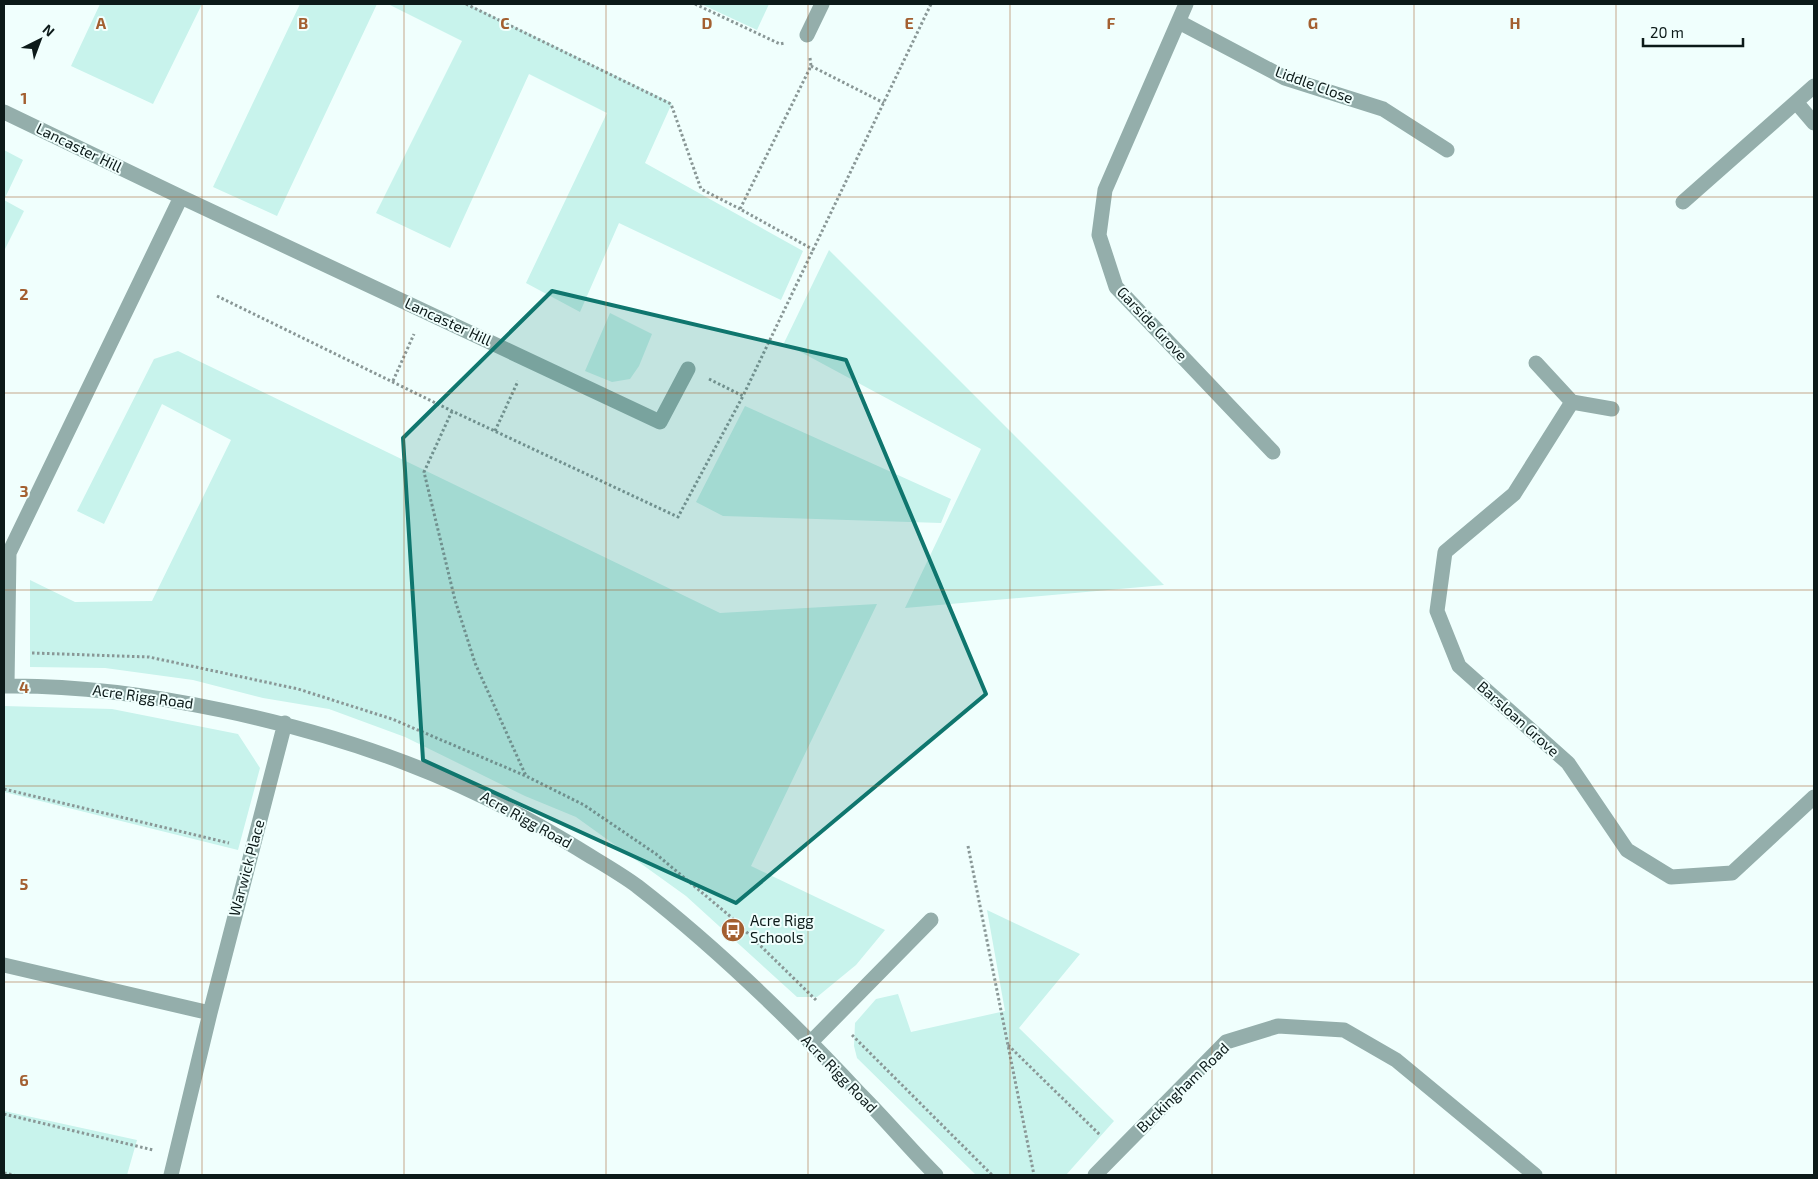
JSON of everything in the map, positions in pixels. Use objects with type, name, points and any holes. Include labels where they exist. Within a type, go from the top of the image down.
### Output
[{"type":"street","points":[[807,35],[822,4]]},
{"type":"street","name":"Garside Grove","points":[[1186,4],[1105,190],[1099,235],[1116,287],[1273,452]]},
{"type":"street","name":"Liddle Close","points":[[1179,22],[1285,78],[1383,109],[1447,150]]},
{"type":"street","points":[[1683,202],[1814,86]]},
{"type":"street","points":[[1796,102],[1814,123]]},
{"type":"street","name":"Lancaster Hill","points":[[4,112],[660,422],[688,369]]},
{"type":"street","points":[[5,686],[9,553],[182,197]]},
{"type":"street","points":[[1536,364],[1572,402],[1612,408]]},
{"type":"street","name":"Barsloan Grove","points":[[1572,402],[1514,494],[1445,552],[1437,611],[1460,666],[1568,763],[1628,850],[1670,877],[1732,873],[1814,798]]},
{"type":"street","name":"Acre Rigg Road","points":[[5,686],[73,688],[162,697],[285,723],[363,746],[433,772],[526,816],[635,884],[716,954],[810,1043],[936,1175]]},
{"type":"street","name":"Warwick Place","points":[[170,1175],[285,723]]},
{"type":"street","points":[[810,1043],[931,920]]},
{"type":"street","points":[[4,965],[210,1012]]},
{"type":"street","name":"Buckingham Road","points":[[1095,1175],[1226,1042],[1278,1026],[1344,1030],[1396,1060],[1535,1175]]},
{"type":"path","points":[[466,4],[671,104],[701,188],[814,250]]},
{"type":"path","points":[[695,4],[780,44],[807,35],[810,66],[740,208]]},
{"type":"path","points":[[218,296],[452,412],[678,517],[743,396],[931,4]]},
{"type":"path","points":[[810,66],[884,103]]},
{"type":"path","points":[[392,381],[424,311]]},
{"type":"path","points":[[495,431],[528,360]]},
{"type":"path","points":[[688,369],[743,396]]},
{"type":"path","points":[[452,412],[424,472],[455,600],[475,663],[526,776]]},
{"type":"path","points":[[4,789],[252,848]]},
{"type":"path","points":[[968,846],[1034,1175]]},
{"type":"path","points":[[1007,1044],[1118,1152]]},
{"type":"path","points":[[4,1114],[175,1155]]},
{"type":"path","points":[[4,1173],[14,1175]]},
{"type":"highlighted area","points":[[552,291],[846,360],[986,694],[736,903],[423,760],[403,438]]},
{"type":"green space","points":[[100,4],[202,4],[153,104],[71,66]]},
{"type":"green space","points":[[300,4],[377,4],[277,216],[213,187]]},
{"type":"green space","points":[[388,4],[468,4],[672,103],[645,163],[803,251],[781,300],[619,223],[580,312],[526,283],[607,113],[529,74],[450,248],[376,213],[462,41]]},
{"type":"green space","points":[[701,4],[769,4],[757,30]]},
{"type":"green space","points":[[4,150],[23,160],[4,200]]},
{"type":"green space","points":[[4,200],[24,211],[4,251]]},
{"type":"green space","points":[[829,250],[1164,585],[905,608],[981,449],[784,343]]},
{"type":"green space","points":[[610,313],[652,334],[639,366],[630,379],[612,382],[585,371]]},
{"type":"green space","points":[[178,351],[720,613],[877,604],[751,866],[885,930],[856,965],[817,997],[797,997],[686,896],[576,817],[525,796],[405,737],[329,709],[263,698],[193,680],[105,668],[30,667],[30,580],[75,602],[152,601],[231,440],[162,404],[104,524],[77,511],[154,359]]},
{"type":"green space","points":[[745,406],[951,499],[941,523],[723,516],[696,502]]},
{"type":"green space","points":[[4,706],[112,709],[238,734],[260,768],[238,850],[4,792]]},
{"type":"green space","points":[[987,910],[1080,954],[1019,1028],[1114,1121],[1066,1175],[976,1175],[857,1058],[854,1046],[855,1023],[876,999],[898,994],[911,1032],[1005,1011]]},
{"type":"green space","points":[[4,1111],[137,1140],[127,1175],[4,1175]]},
{"type":"place","name":"Acre Rigg Schools","points":[[733,930]]}]
